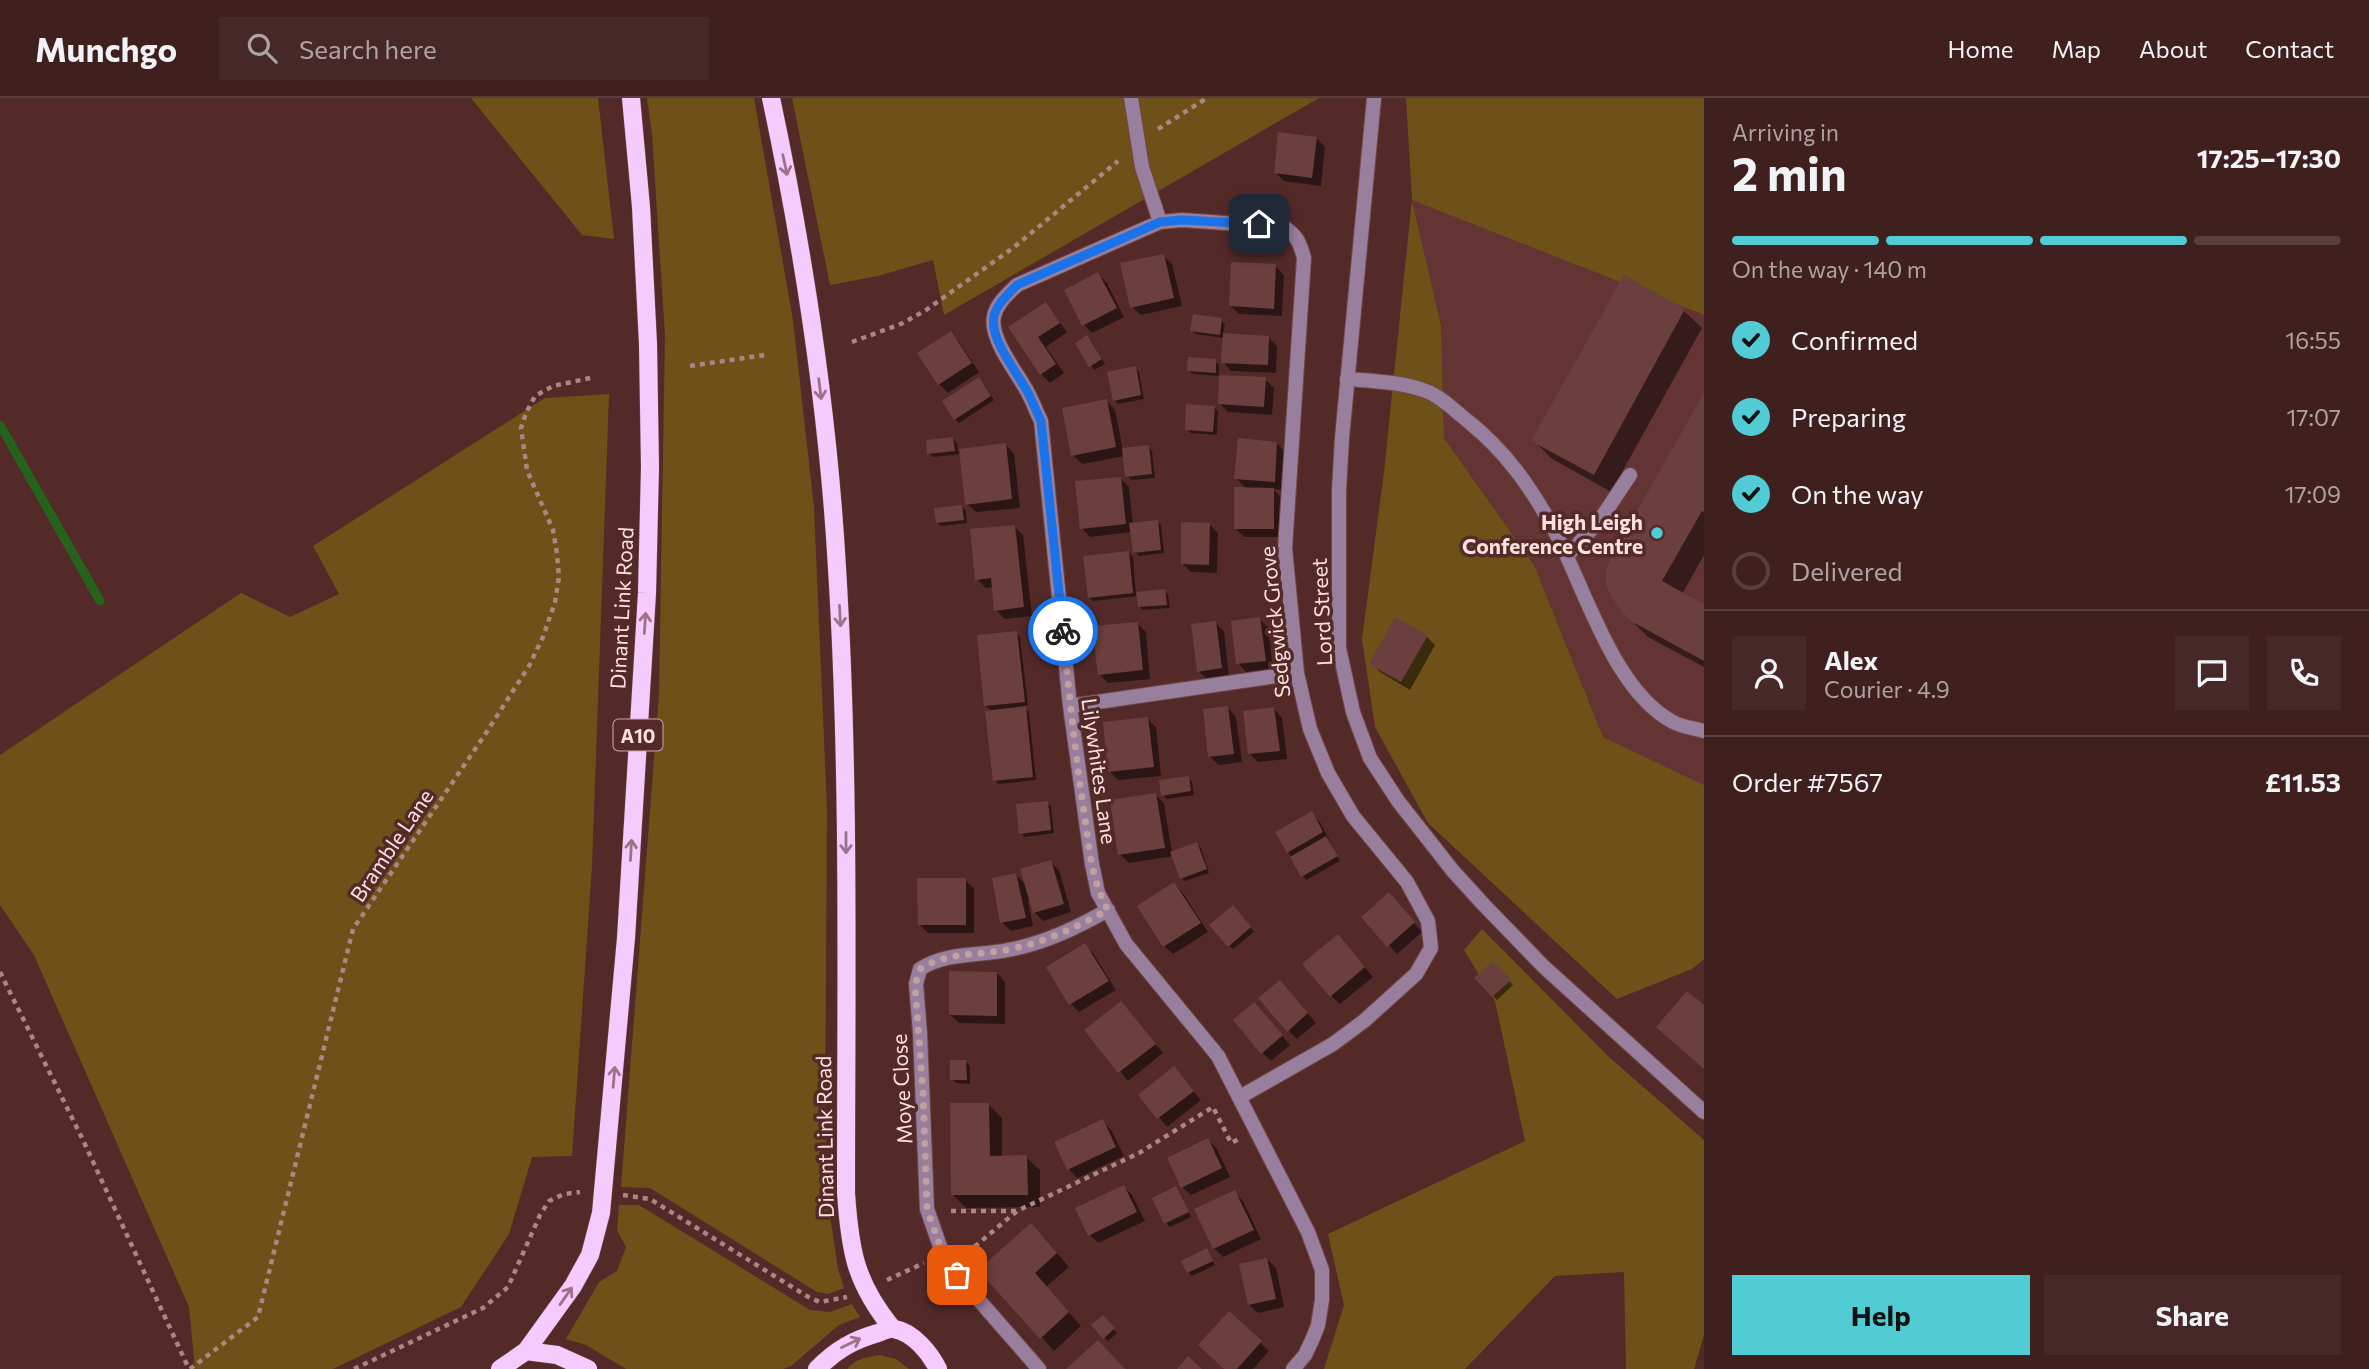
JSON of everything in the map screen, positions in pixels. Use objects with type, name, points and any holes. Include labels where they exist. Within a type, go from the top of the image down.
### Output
[{"type":"main road","name":"Dinant Link Road","points":[[500,1369],[526,1351],[573,1286],[590,1255],[601,1213],[626,938],[646,606],[648,344],[641,207],[631,98]]},
{"type":"main road","name":"Dinant Link Road","points":[[771,98],[789,184],[813,328],[837,567],[845,740],[846,1193],[849,1236],[865,1289],[892,1328]]},
{"type":"main road","points":[[817,1369],[834,1352],[853,1341],[892,1328],[907,1334],[922,1346],[938,1369]]},
{"type":"main road","points":[[526,1351],[557,1355],[589,1369]]},
{"type":"street","points":[[1131,98],[1142,167],[1160,222]]},
{"type":"street","name":"Lord Street","points":[[1374,98],[1339,491],[1339,648],[1353,712],[1370,758],[1381,777],[1453,871],[1561,984],[1704,1112]]},
{"type":"street","name":"Sedgwick Grove","points":[[1160,222],[1182,220],[1284,227],[1295,234],[1300,243],[1304,258],[1285,548],[1297,673],[1310,729],[1328,773],[1353,816],[1407,882],[1428,920],[1431,948],[1416,974],[1364,1021],[1333,1044],[1240,1097]]},
{"type":"street","name":"Lilywhites Lane","points":[[1160,222],[1017,285],[1003,298],[994,313],[993,324],[997,340],[1041,421],[1070,706],[1098,893],[1126,944],[1218,1056],[1308,1232],[1322,1270],[1322,1300],[1318,1325],[1305,1356],[1293,1369]]},
{"type":"street","points":[[1347,379],[1394,383],[1427,391],[1484,434],[1511,462],[1531,491],[1567,556],[1615,659],[1637,693],[1652,708],[1674,723],[1704,731]]},
{"type":"street","points":[[1567,556],[1600,520],[1630,475]]},
{"type":"street","points":[[1070,706],[1297,673]]},
{"type":"street","name":"Moye Close","points":[[1039,1369],[957,1275],[943,1255],[927,1209],[921,1045],[915,985],[920,969],[936,959],[1008,950],[1047,940],[1108,910]]},
{"type":"path","points":[[852,342],[903,323],[970,279],[1056,214],[1138,144],[1208,98]]},
{"type":"path","points":[[691,366],[765,355]]},
{"type":"path","name":"Bramble Lane","points":[[190,1369],[258,1317],[353,929],[484,736],[543,637],[555,602],[559,577],[553,530],[533,489],[524,459],[521,428],[526,414],[535,396],[554,386],[596,377]]},
{"type":"path","points":[[0,972],[82,1138],[190,1369]]},
{"type":"path","points":[[883,1281],[961,1245],[967,1254],[1017,1211],[1139,1153],[1213,1107],[1231,1143],[1256,1130]]},
{"type":"path","points":[[354,1369],[483,1308],[508,1287],[549,1201],[564,1194],[586,1192]]},
{"type":"path","points":[[622,1194],[650,1199],[810,1298],[820,1302],[847,1297]]},
{"type":"path","points":[[951,1223],[948,1211],[1017,1211]]},
{"type":"shaded area","points":[[471,98],[598,98],[614,239],[582,235]]},
{"type":"shaded area","points":[[647,98],[754,98],[793,320],[814,508],[827,808],[825,1125],[830,1216],[838,1269],[844,1288],[828,1294],[817,1292],[650,1188],[621,1187],[659,694],[665,335],[652,134]]},
{"type":"shaded area","points":[[792,98],[1319,98],[944,315],[933,260],[878,276],[830,285]]},
{"type":"shaded area","points":[[1406,98],[1704,98],[1704,315],[1412,200],[1441,325],[1444,438],[1534,565],[1603,737],[1704,785],[1704,959],[1692,969],[1617,999],[1428,823],[1375,727],[1362,639],[1384,472],[1412,199]]},
{"type":"shaded area","points":[[1412,199],[1704,315],[1704,785],[1603,737],[1534,565],[1444,438],[1441,325]]},
{"type":"shaded area","points":[[609,394],[592,866],[572,1156],[532,1157],[509,1234],[461,1307],[333,1369],[195,1369],[189,1307],[34,955],[0,905],[0,755],[241,593],[290,617],[339,594],[313,546],[545,398]]},
{"type":"shaded area","points":[[1482,929],[1609,1057],[1704,1140],[1704,1335],[1694,1369],[1626,1369],[1624,1272],[1555,1276],[1465,1369],[1324,1369],[1344,1305],[1328,1234],[1525,1141],[1495,1001],[1464,950]]},
{"type":"shaded area","points":[[619,1205],[639,1205],[810,1310],[830,1312],[852,1304],[860,1317],[839,1325],[791,1366],[783,1369],[626,1369],[586,1345],[566,1339],[599,1282],[617,1271],[626,1247],[617,1230]]},
{"type":"shaded area","points":[[879,1355],[896,1359],[909,1369],[847,1369],[862,1359]]},
{"type":"building","points":[[1278,132],[1317,137],[1312,178],[1274,173]]},
{"type":"building","points":[[1164,254],[1174,298],[1130,308],[1120,263]]},
{"type":"building","points":[[1231,262],[1276,264],[1274,309],[1229,306]]},
{"type":"building","points":[[1098,272],[1117,308],[1082,326],[1064,290]]},
{"type":"building","points":[[1624,275],[1685,309],[1594,475],[1531,441]]},
{"type":"building","points":[[1046,302],[1060,323],[1038,337],[1056,364],[1040,375],[1008,327]]},
{"type":"building","points":[[1193,314],[1222,318],[1220,335],[1190,331]]},
{"type":"building","points":[[951,331],[972,363],[938,385],[917,353]]},
{"type":"building","points":[[1223,333],[1269,336],[1268,365],[1221,363]]},
{"type":"building","points":[[1087,335],[1102,359],[1089,367],[1075,343]]},
{"type":"building","points":[[1188,357],[1216,359],[1216,373],[1187,371]]},
{"type":"building","points":[[1136,366],[1141,395],[1113,401],[1107,372]]},
{"type":"building","points":[[1219,375],[1266,377],[1264,407],[1218,404]]},
{"type":"building","points":[[979,377],[991,396],[954,420],[942,401]]},
{"type":"building","name":"High Leigh Conference Centre","points":[[1704,393],[1704,512],[1702,511],[1662,581],[1704,604],[1704,661],[1629,620],[1612,598],[1606,585],[1606,570]]},
{"type":"building","points":[[1107,399],[1116,447],[1071,456],[1062,408]]},
{"type":"building","points":[[1186,404],[1215,406],[1213,432],[1185,430]]},
{"type":"building","points":[[953,437],[955,451],[927,454],[926,440]]},
{"type":"building","points":[[1238,438],[1277,442],[1275,482],[1234,479]]},
{"type":"building","points":[[1006,443],[1012,499],[965,505],[959,449]]},
{"type":"building","points":[[1149,445],[1152,474],[1125,477],[1122,448]]},
{"type":"building","points":[[1121,477],[1126,524],[1080,529],[1075,481]]},
{"type":"building","points":[[1234,487],[1274,488],[1274,529],[1234,529]]},
{"type":"building","points":[[962,505],[964,520],[936,523],[934,508]]},
{"type":"building","points":[[1158,520],[1161,550],[1133,553],[1129,523]]},
{"type":"building","points":[[1181,522],[1210,523],[1209,565],[1181,564]]},
{"type":"building","points":[[1015,525],[1024,607],[994,611],[991,578],[975,580],[970,529]]},
{"type":"building","points":[[1129,551],[1133,593],[1088,598],[1083,556]]},
{"type":"building","points":[[1165,589],[1167,605],[1138,607],[1136,592]]},
{"type":"building","points":[[1260,617],[1266,661],[1236,664],[1231,621]]},
{"type":"building","points":[[1395,617],[1428,635],[1401,682],[1369,664]]},
{"type":"building","points":[[1216,621],[1222,668],[1197,672],[1191,624]]},
{"type":"building","points":[[1138,622],[1143,670],[1098,675],[1092,626]]},
{"type":"building","points":[[1017,631],[1025,702],[984,706],[977,635]]},
{"type":"building","points":[[1026,706],[1033,777],[993,781],[985,711]]},
{"type":"building","points":[[1228,706],[1234,754],[1208,757],[1203,709]]},
{"type":"building","points":[[1274,707],[1280,751],[1248,754],[1243,711]]},
{"type":"building","points":[[1148,717],[1154,767],[1108,772],[1103,722]]},
{"type":"building","points":[[1189,776],[1191,791],[1161,796],[1159,780]]},
{"type":"building","points":[[1156,793],[1165,848],[1118,855],[1110,800]]},
{"type":"building","points":[[1048,801],[1051,830],[1019,834],[1016,804]]},
{"type":"building","points":[[1312,811],[1323,832],[1287,853],[1275,832]]},
{"type":"building","points":[[1326,836],[1338,856],[1301,877],[1290,857]]},
{"type":"building","points":[[1197,842],[1207,869],[1180,879],[1170,852]]},
{"type":"building","points":[[1051,860],[1064,904],[1033,913],[1020,869]]},
{"type":"building","points":[[1016,873],[1026,918],[1000,923],[992,878]]},
{"type":"building","points":[[917,878],[966,878],[966,925],[918,925]]},
{"type":"building","points":[[1174,882],[1201,923],[1163,947],[1137,906]]},
{"type":"building","points":[[1389,892],[1415,922],[1387,947],[1361,917]]},
{"type":"building","points":[[1233,905],[1251,927],[1228,947],[1209,925]]},
{"type":"building","points":[[1338,934],[1365,967],[1330,997],[1302,964]]},
{"type":"building","points":[[1085,943],[1109,981],[1069,1005],[1046,967]]},
{"type":"building","points":[[1493,961],[1511,980],[1492,997],[1474,978]]},
{"type":"building","points":[[949,971],[997,972],[997,1016],[949,1015]]},
{"type":"building","points":[[1280,980],[1308,1013],[1287,1032],[1258,998]]},
{"type":"building","points":[[1687,991],[1704,1005],[1704,1069],[1656,1027]]},
{"type":"building","points":[[1121,1001],[1156,1044],[1118,1073],[1084,1030]]},
{"type":"building","points":[[1254,1002],[1283,1035],[1261,1054],[1233,1020]]},
{"type":"building","points":[[950,1060],[966,1060],[967,1080],[950,1080]]},
{"type":"building","points":[[1174,1066],[1194,1091],[1157,1119],[1138,1095]]},
{"type":"building","points":[[950,1103],[989,1103],[990,1156],[1027,1155],[1028,1195],[951,1195]]},
{"type":"building","points":[[1103,1119],[1116,1147],[1067,1170],[1054,1142]]},
{"type":"building","points":[[1208,1138],[1222,1168],[1181,1188],[1167,1158]]},
{"type":"building","points":[[1124,1185],[1137,1212],[1088,1236],[1075,1208]]},
{"type":"building","points":[[1176,1186],[1189,1212],[1164,1224],[1152,1198]]},
{"type":"building","points":[[1235,1190],[1254,1230],[1213,1249],[1194,1209]]},
{"type":"building","points":[[1031,1223],[1057,1253],[1035,1273],[1069,1312],[1040,1339],[978,1270]]},
{"type":"building","points":[[1207,1248],[1213,1261],[1187,1273],[1181,1261]]},
{"type":"building","points":[[1267,1258],[1276,1299],[1248,1305],[1239,1264]]},
{"type":"building","points":[[1229,1311],[1262,1341],[1237,1369],[1224,1369],[1198,1345]]},
{"type":"building","points":[[1103,1315],[1115,1328],[1103,1339],[1091,1325]]},
{"type":"building","points":[[1098,1340],[1125,1369],[1066,1369]]},
{"type":"building","points":[[1188,1356],[1202,1369],[1177,1369]]},
{"type":"waterway","points":[[0,425],[100,601]]},
{"type":"way so far","points":[[957,1275],[943,1255],[927,1209],[920,1033],[915,985],[920,969],[936,959],[1008,950],[1047,940],[1108,910],[1098,893],[1092,864],[1073,731],[1063,631]]},
{"type":"place","name":"High Leigh Conference Centre","points":[[1657,533]]},
{"type":"route","points":[[1063,631],[1041,421],[997,340],[993,324],[994,313],[1003,298],[1017,285],[1160,222],[1182,220],[1259,224]]}]
